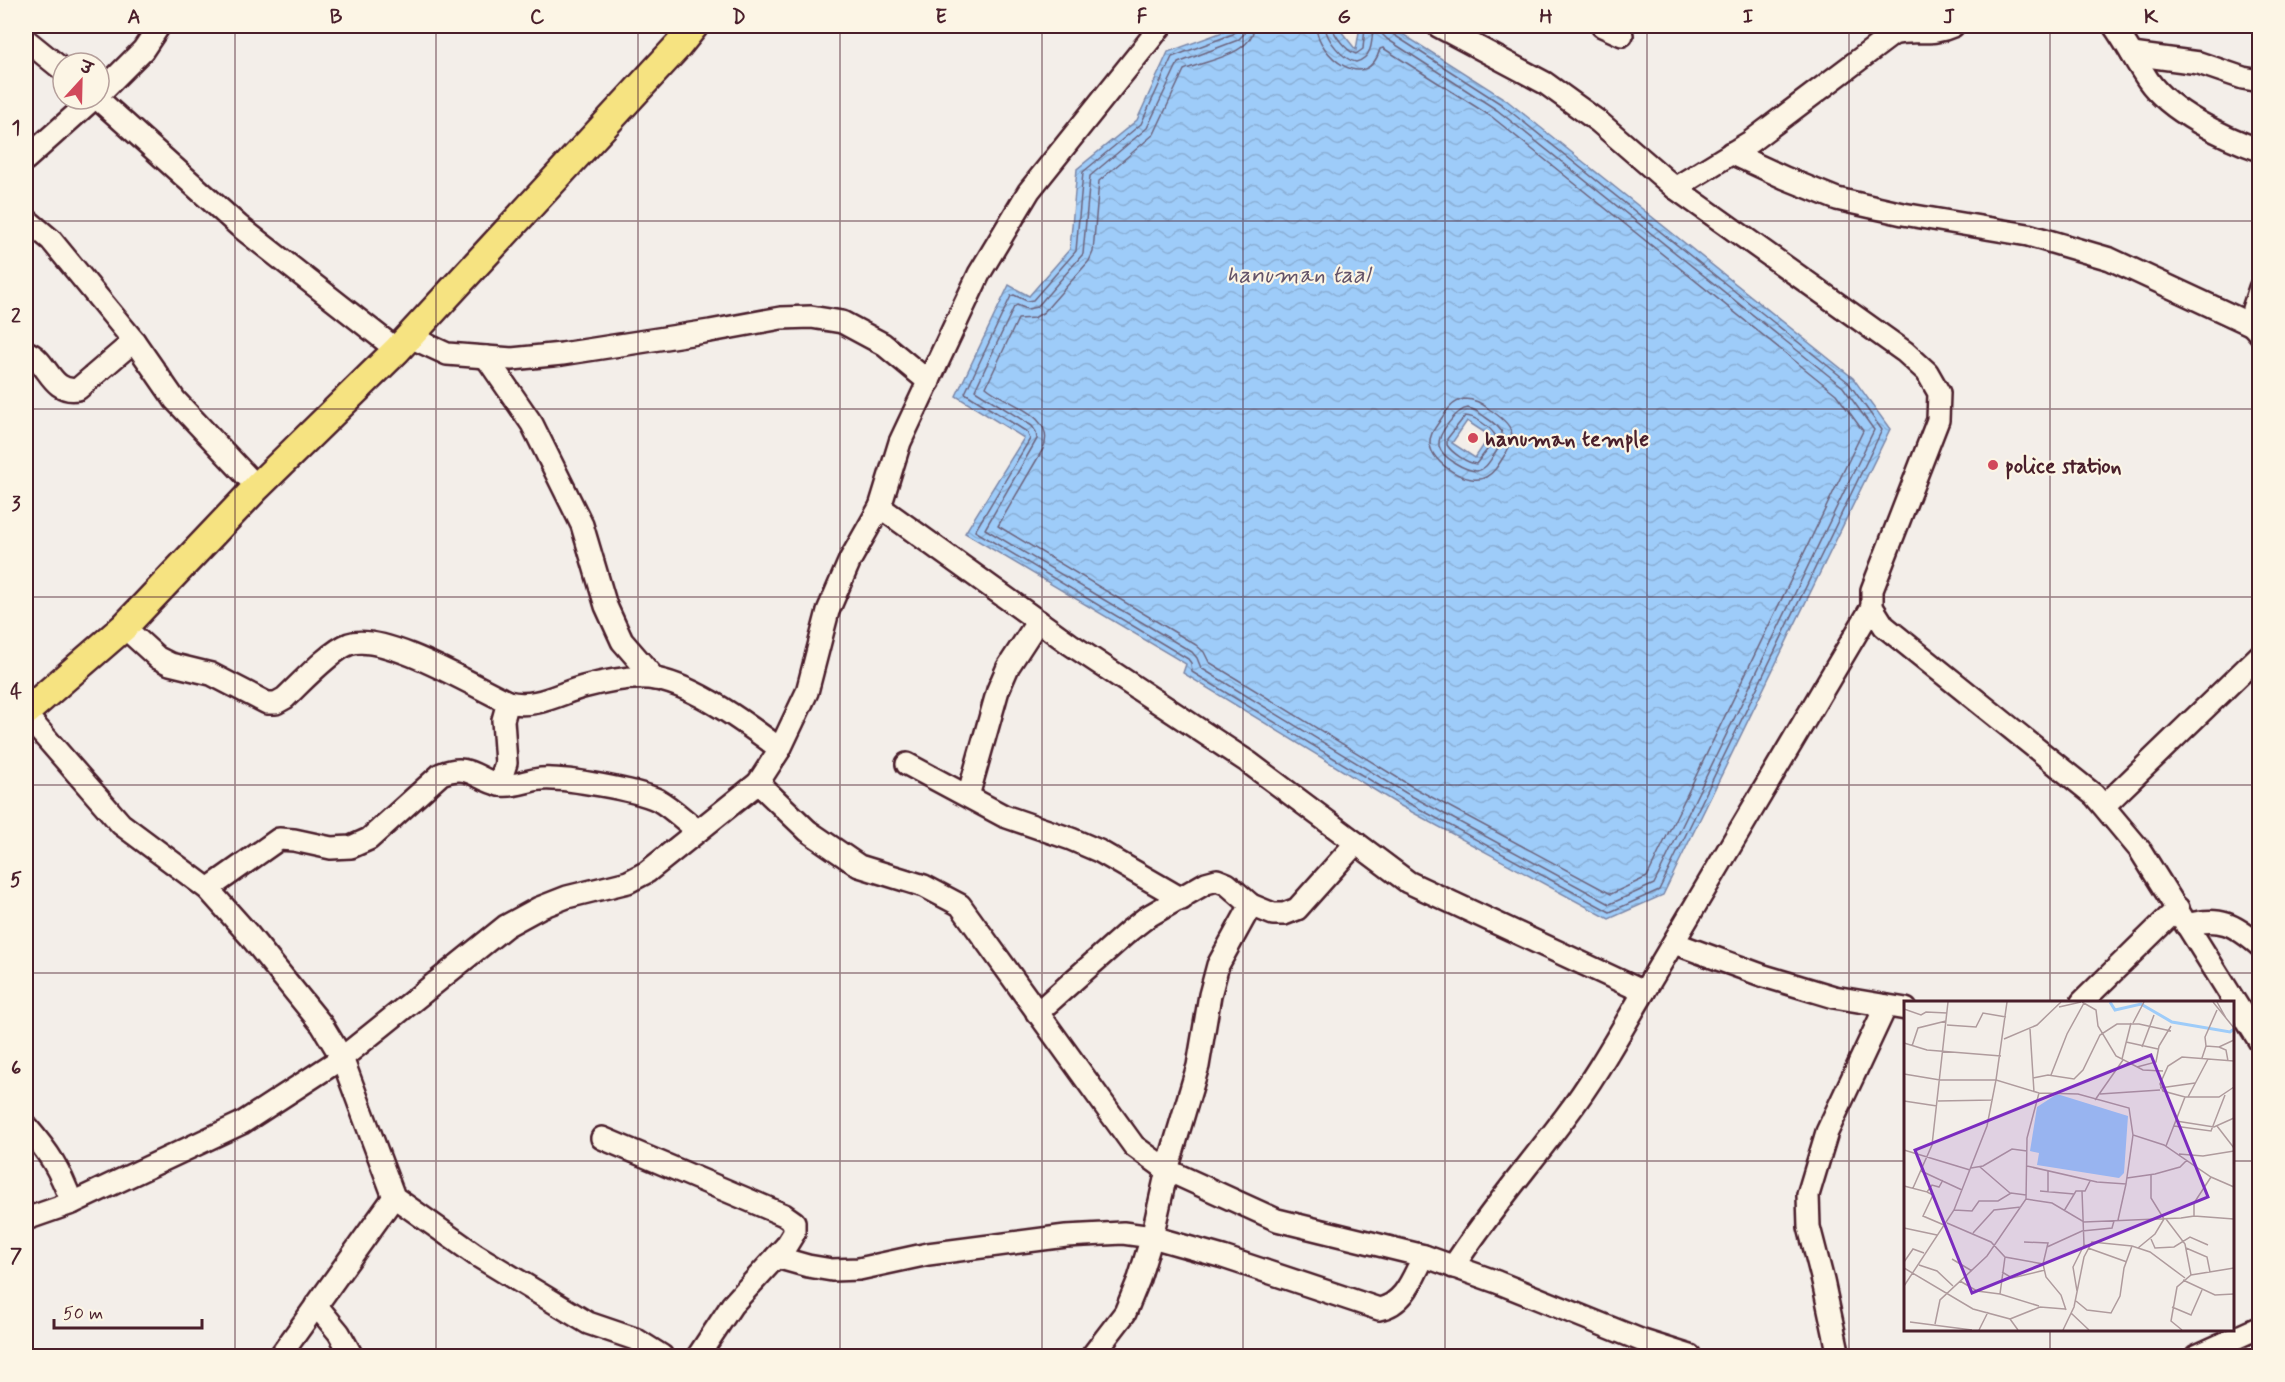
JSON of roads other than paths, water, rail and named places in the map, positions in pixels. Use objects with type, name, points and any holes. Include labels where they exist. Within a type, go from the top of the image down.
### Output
[{"type":"main road","points":[[26,713],[124,627],[257,488],[403,344],[694,26]]},
{"type":"street","points":[[111,82],[143,50],[159,26]]},
{"type":"street","points":[[26,1219],[72,1203],[242,1124],[342,1058],[506,926],[539,908],[567,897],[628,882],[647,872],[758,783],[780,749],[807,692],[828,611],[850,560],[880,507],[900,442],[979,274],[1029,191],[1161,26]]},
{"type":"street","points":[[1438,26],[1545,82],[1599,122],[1675,188],[1905,352],[1927,372],[1939,393],[1938,420],[1872,590],[1872,607],[1605,1059],[1567,1115],[1479,1226],[1453,1267]]},
{"type":"street","points":[[1602,26],[1622,35]]},
{"type":"street","points":[[1675,188],[1750,142],[1893,34],[1904,31],[1940,32],[1953,26]]},
{"type":"street","points":[[2114,26],[2149,82],[2168,102],[2223,137],[2259,150]]},
{"type":"street","points":[[26,40],[51,60]]},
{"type":"street","points":[[2132,54],[2199,63],[2259,81]]},
{"type":"street","points":[[26,159],[80,111]]},
{"type":"street","points":[[111,111],[239,226],[403,344],[447,354],[512,359],[562,354],[710,332],[781,318],[811,317],[842,322],[883,344],[929,382]]},
{"type":"street","points":[[1731,153],[1837,199],[1903,214],[2028,234],[2110,260],[2256,319],[2259,288]]},
{"type":"street","points":[[26,219],[51,240],[134,341],[176,400],[257,488]]},
{"type":"street","points":[[26,351],[61,388],[69,391],[78,389],[134,341]]},
{"type":"street","points":[[486,357],[532,424],[582,525],[606,606],[622,641],[654,679]]},
{"type":"street","points":[[880,507],[1038,621],[1248,762],[1408,882],[1644,993]]},
{"type":"street","points":[[1872,607],[1884,626],[2094,795],[2104,806],[2140,850],[2230,1001]]},
{"type":"street","points":[[968,796],[998,690],[1008,667],[1038,621]]},
{"type":"street","points":[[124,627],[158,658],[211,675],[267,703],[276,703],[285,698],[338,650],[350,644],[366,643],[409,653],[518,705],[535,704],[584,687],[627,679],[654,679],[677,685],[708,701],[743,722],[780,749]]},
{"type":"street","points":[[2104,806],[2252,675],[2259,655]]},
{"type":"street","points":[[499,785],[506,763],[503,720],[508,702]]},
{"type":"street","points":[[26,713],[121,824],[208,889],[249,935],[322,1025],[342,1058],[393,1197],[476,1255],[588,1323],[635,1339],[662,1356]]},
{"type":"street","points":[[907,764],[1004,816],[1099,851],[1182,899]]},
{"type":"street","points":[[208,889],[279,839],[331,848],[351,847],[369,839],[441,774],[454,769],[468,771],[499,785],[516,785],[541,778],[593,784],[629,792],[657,800],[698,831]]},
{"type":"street","points":[[758,783],[808,831],[859,866],[924,886],[960,905],[1134,1146],[1167,1170],[1278,1220],[1424,1256],[1497,1282],[1643,1341],[1690,1356]]},
{"type":"street","points":[[1037,1013],[1147,917],[1206,884],[1217,880],[1227,884],[1251,905],[1273,914],[1284,914],[1297,909],[1356,843]]},
{"type":"street","points":[[1092,1356],[1125,1313],[1139,1279],[1152,1237],[1167,1170],[1198,1066],[1210,994],[1218,965],[1251,905]]},
{"type":"street","points":[[2180,914],[2201,921],[2222,922],[2240,928],[2259,946]]},
{"type":"street","points":[[2083,1001],[2180,914]]},
{"type":"street","points":[[1674,943],[1764,976],[1834,997],[1896,1007],[1827,1132],[1808,1195],[1809,1227],[1839,1356]]},
{"type":"street","points":[[2234,1007],[2259,1041]]},
{"type":"street","points":[[26,1126],[60,1171],[72,1203]]},
{"type":"street","points":[[602,1138],[784,1215],[794,1222],[794,1233],[776,1257],[732,1305],[698,1356]]},
{"type":"street","points":[[280,1356],[393,1197]]},
{"type":"street","points":[[776,1257],[832,1270],[859,1269],[928,1254],[1066,1236],[1123,1233],[1152,1237],[1223,1257],[1379,1309],[1391,1307],[1404,1295],[1424,1256]]},
{"type":"street","points":[[315,1305],[339,1333],[352,1356]]},
{"type":"street","points":[[2196,1356],[2259,1327]]},
{"type":"water","name":"hanuman taal","points":[[1239,26],[1337,26],[1356,50],[1360,26],[1390,26],[1505,99],[1853,378],[1890,429],[1663,895],[1609,919],[1399,805],[1183,673],[1186,664],[965,533],[1024,438],[956,396],[1009,285],[1029,296],[1070,249],[1077,169],[1137,120],[1168,52]],"holes":[[[1467,421],[1490,436],[1475,458],[1452,443]]]},
{"type":"place","name":"hanuman temple","points":[[1473,438]]},
{"type":"place","name":"police station","points":[[1993,465]]}]
